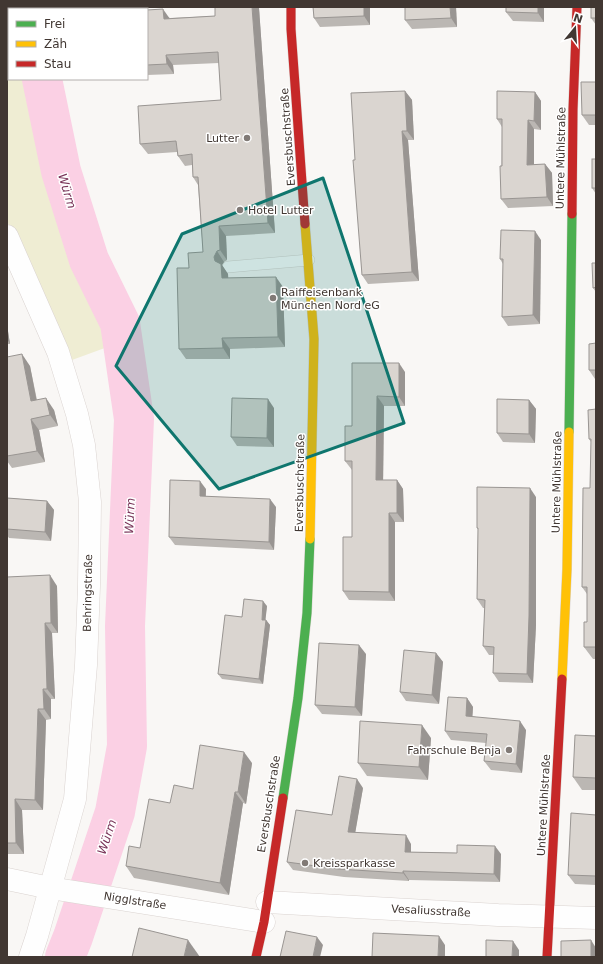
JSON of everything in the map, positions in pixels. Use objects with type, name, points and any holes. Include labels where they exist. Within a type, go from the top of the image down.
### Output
[{"type":"street","name":"Eversbuschstraße","points":[[256,957],[265,912],[298,698],[307,613],[311,523],[314,339],[291,29],[291,7]]},
{"type":"street","name":"Untere Mühlstraße","points":[[547,957],[567,569],[573,109],[577,7]]},
{"type":"street","name":"Behringstraße","points":[[7,236],[60,359],[77,414],[84,445],[90,502],[86,665],[75,799],[58,888],[37,936],[30,957]]},
{"type":"street","name":"Nigglstraße","points":[[7,879],[125,899],[265,912]]},
{"type":"street","name":"Vesaliusstraße","points":[[265,912],[498,915],[596,918]]},
{"type":"lane","points":[[228,267],[309,260]]},
{"type":"highlighted area","points":[[323,178],[404,423],[219,489],[116,366],[182,234]]},
{"type":"shaded area","points":[[7,7],[9,7],[8,80],[31,80],[52,192],[77,276],[113,345],[72,360],[7,221]]},
{"type":"building","points":[[215,7],[252,7],[268,223],[219,226],[220,250],[217,251],[214,257],[215,261],[221,264],[222,278],[276,277],[278,337],[222,338],[223,348],[179,349],[177,268],[189,268],[188,253],[203,252],[198,177],[193,177],[192,154],[178,156],[176,141],[140,144],[138,106],[221,100],[218,52],[166,55],[167,64],[148,65],[148,10],[163,9],[164,19],[215,16]]},
{"type":"building","points":[[313,7],[364,7],[364,16],[314,18]]},
{"type":"building","points":[[405,7],[450,7],[451,18],[405,20]]},
{"type":"building","points":[[506,7],[538,7],[538,13],[506,12]]},
{"type":"building","points":[[591,7],[596,7],[596,18],[591,18]]},
{"type":"building","points":[[581,82],[596,82],[596,115],[582,115]]},
{"type":"building","points":[[405,91],[407,131],[402,131],[412,272],[362,275],[353,160],[355,160],[351,93]]},
{"type":"building","points":[[497,91],[535,92],[534,121],[528,120],[527,165],[545,164],[547,197],[501,199],[500,166],[502,166],[502,119],[497,119]]},
{"type":"building","points":[[592,159],[596,159],[596,188],[592,188]]},
{"type":"building","points":[[501,230],[535,231],[533,315],[502,317],[503,259],[500,259]]},
{"type":"building","points":[[592,263],[596,263],[596,287],[593,288]]},
{"type":"building","points":[[596,343],[596,370],[589,370],[589,344]]},
{"type":"building","points":[[22,354],[31,401],[46,398],[50,415],[31,419],[37,451],[7,456],[7,357]]},
{"type":"building","points":[[352,363],[399,363],[399,397],[377,396],[376,480],[397,480],[397,513],[389,513],[389,592],[343,591],[343,537],[352,537],[352,461],[345,461],[345,426],[352,426]]},
{"type":"building","points":[[232,398],[268,399],[267,438],[231,437]]},
{"type":"building","points":[[497,399],[529,400],[529,434],[497,433]]},
{"type":"building","points":[[596,409],[596,647],[584,647],[584,622],[587,622],[587,587],[582,587],[583,488],[590,488],[591,439],[589,439],[588,410]]},
{"type":"building","points":[[170,480],[200,481],[200,496],[270,499],[269,542],[169,537]]},
{"type":"building","points":[[477,487],[530,488],[527,674],[493,673],[494,647],[483,646],[485,600],[477,599]]},
{"type":"building","points":[[7,498],[47,501],[45,532],[7,529]]},
{"type":"building","points":[[50,575],[51,623],[45,623],[47,689],[43,689],[44,709],[38,709],[35,800],[15,799],[16,843],[7,843],[7,577]]},
{"type":"building","points":[[244,599],[263,601],[262,620],[266,620],[259,679],[218,674],[225,615],[242,617]]},
{"type":"building","points":[[319,643],[359,645],[355,707],[315,705]]},
{"type":"building","points":[[404,650],[436,653],[432,695],[400,692]]},
{"type":"building","points":[[448,697],[467,698],[466,716],[520,721],[516,764],[484,761],[487,734],[445,731]]},
{"type":"building","points":[[360,721],[422,725],[419,767],[358,763]]},
{"type":"building","points":[[575,735],[596,736],[596,778],[573,777]]},
{"type":"building","points":[[200,745],[244,752],[238,792],[235,792],[220,883],[126,866],[129,846],[140,848],[149,799],[170,803],[174,785],[193,789]]},
{"type":"building","points":[[339,776],[357,779],[348,832],[406,835],[405,852],[457,853],[457,845],[495,846],[494,874],[403,871],[403,873],[338,869],[287,862],[296,810],[332,815]]},
{"type":"building","points":[[571,813],[596,815],[596,876],[568,875]]},
{"type":"building","points":[[139,928],[188,940],[184,957],[132,957]]},
{"type":"building","points":[[286,931],[317,937],[313,957],[280,957]]},
{"type":"building","points":[[373,933],[439,936],[438,957],[372,957]]},
{"type":"building","points":[[486,940],[513,941],[512,957],[486,957]]},
{"type":"building","points":[[591,940],[591,957],[561,957],[561,941]]},
{"type":"waterway","name":"Würm","points":[[42,80],[61,171],[89,260],[120,323],[134,419],[125,626],[127,746],[115,812],[65,957]]},
{"type":"traffic: fast","points":[[569,432],[572,214]]},
{"type":"traffic: fast","points":[[283,798],[298,698],[307,613],[310,539]]},
{"type":"traffic: slow","points":[[305,224],[314,339],[310,539]]},
{"type":"traffic: slow","points":[[562,679],[567,569],[569,432]]},
{"type":"traffic: jam","points":[[291,7],[291,29],[305,224]]},
{"type":"traffic: jam","points":[[572,214],[573,109],[577,7]]},
{"type":"traffic: jam","points":[[547,957],[562,679]]},
{"type":"traffic: jam","points":[[256,957],[264,922],[283,798]]},
{"type":"place","name":"Lutter","points":[[247,138]]},
{"type":"place","name":"Hotel Lutter","points":[[240,210]]},
{"type":"place","name":"Raiffeisenbank München Nord eG","points":[[273,298]]},
{"type":"place","name":"Fahrschule Benja","points":[[509,750]]},
{"type":"place","name":"Kreissparkasse","points":[[305,863]]}]
